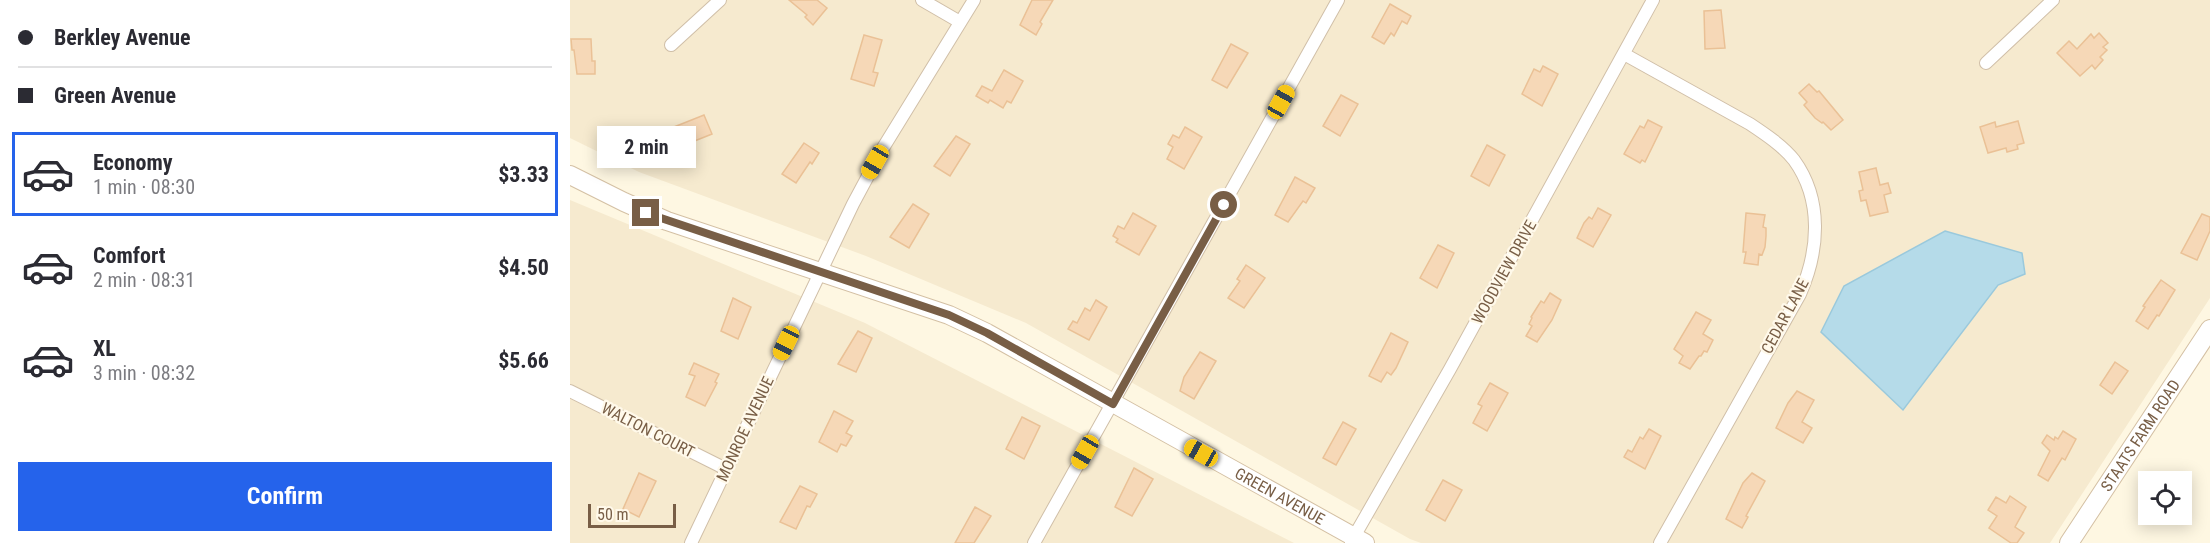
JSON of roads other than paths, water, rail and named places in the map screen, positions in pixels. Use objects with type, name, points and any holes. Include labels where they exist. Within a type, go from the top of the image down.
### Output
[{"type":"street","points":[[671,45],[720,0]]},
{"type":"street","points":[[922,0],[960,22]]},
{"type":"street","name":"MONROE AVENUE","points":[[690,543],[867,176],[974,0]]},
{"type":"street","points":[[1034,543],[1338,0]]},
{"type":"street","name":"WOODVIEW DRIVE","points":[[1356,541],[1653,0]]},
{"type":"street","points":[[1986,63],[2053,0]]},
{"type":"street","name":"CEDAR LANE","points":[[1624,54],[1750,124],[1770,138],[1793,160],[1810,193],[1816,220],[1812,259],[1800,294],[1660,543]]},
{"type":"street","name":"GREEN AVENUE","points":[[570,174],[646,213],[949,315],[987,333],[1356,541]]},
{"type":"street","name":"STAATS FARM ROAD","points":[[2069,543],[2210,329]]},
{"type":"street","name":"WALTON COURT","points":[[570,391],[726,469]]},
{"type":"water","points":[[1945,231],[2022,253],[2025,274],[1998,285],[1903,410],[1821,332],[1844,286]]}]
